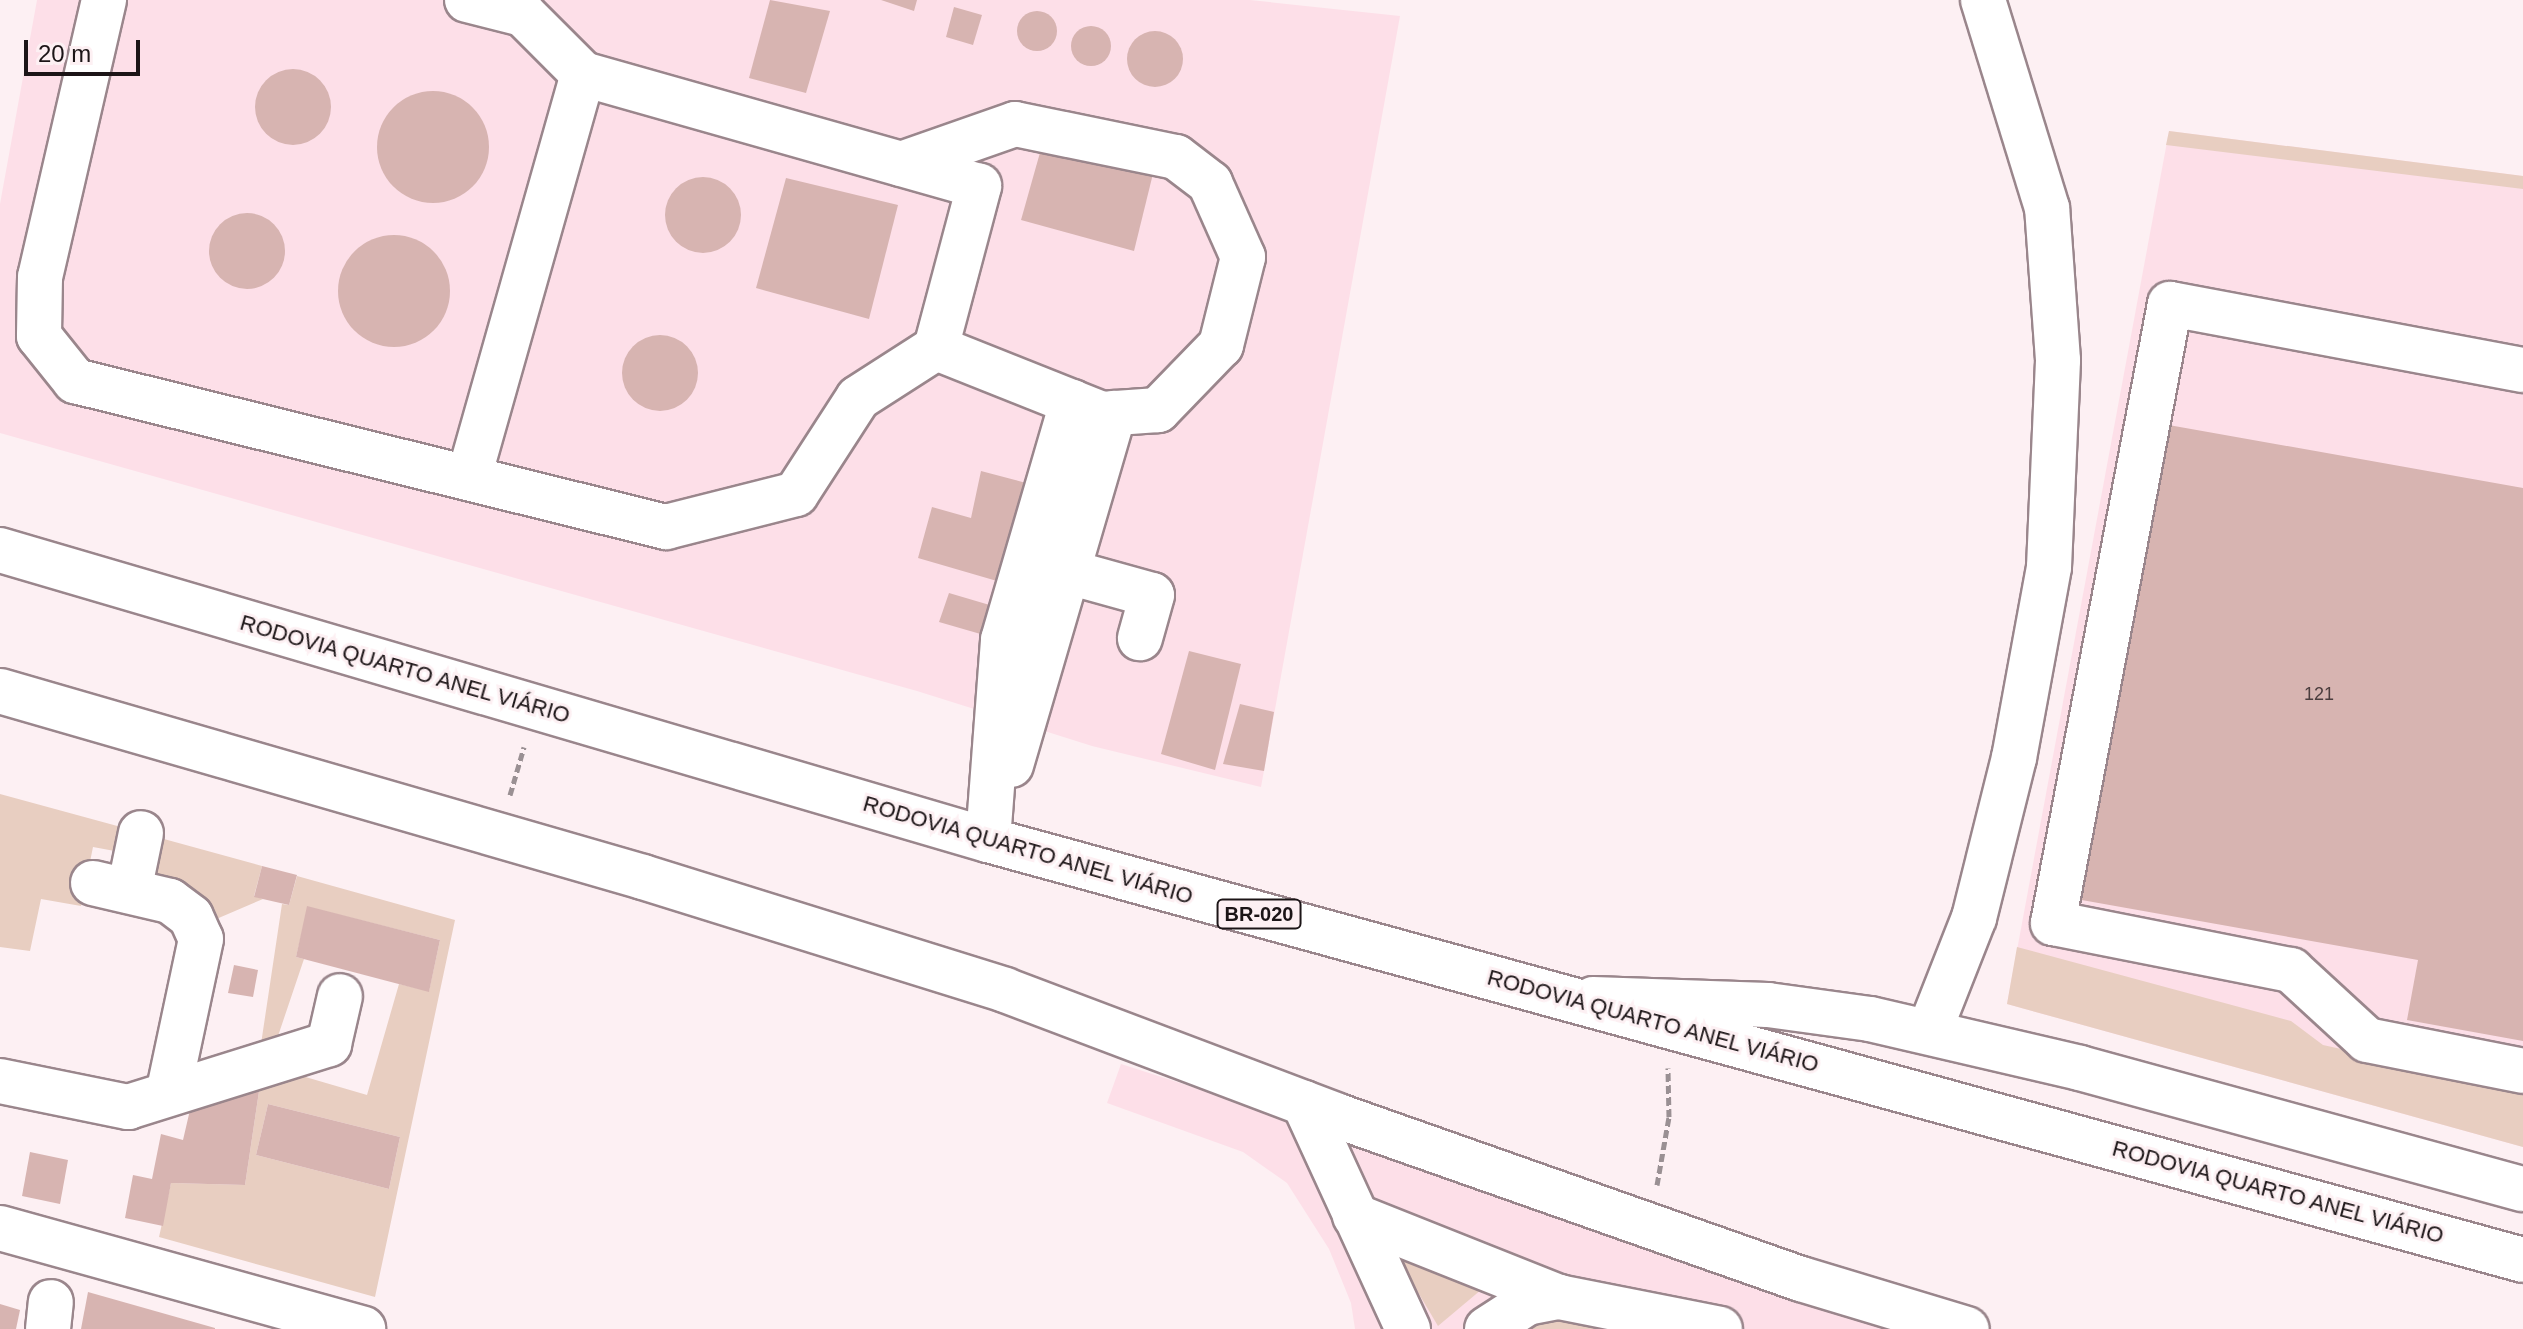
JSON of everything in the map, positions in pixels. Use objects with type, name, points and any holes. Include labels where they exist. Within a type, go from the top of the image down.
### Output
[{"type":"main road","points":[[104,0],[40,277],[39,336],[75,381],[666,527],[796,494],[858,398],[936,348],[979,186],[583,74],[523,14],[467,0]]},
{"type":"main road","points":[[1929,1032],[1978,903],[2014,758],[2049,567],[2058,360],[2047,208],[1983,0]]},
{"type":"main road","points":[[469,478],[583,74]]},
{"type":"main road","points":[[901,164],[1015,124],[1176,157],[1210,183],[1243,257],[1221,345],[1158,410],[1114,413],[1072,402],[936,348]]},
{"type":"main road","points":[[2523,370],[2170,304],[2053,923],[2291,970],[2367,1040],[2523,1071]]},
{"type":"main road","points":[[988,840],[1003,640],[1072,402]]},
{"type":"main road","points":[[988,840],[1114,413]]},
{"type":"main road","name":"RODOVIA QUARTO ANEL VIÁRIO","points":[[0,550],[988,840],[2523,1260]]},
{"type":"main road","points":[[1069,572],[1152,595],[1140,638]]},
{"type":"main road","points":[[0,691],[498,835],[1005,990],[1304,1103],[1650,1226],[1967,1329]]},
{"type":"main road","points":[[141,833],[111,887],[170,901],[191,917],[201,939],[168,1094]]},
{"type":"main road","points":[[0,1081],[128,1107],[329,1044],[340,996]]},
{"type":"main road","points":[[1569,999],[1768,1005],[1929,1032],[2523,1189]]},
{"type":"main road","points":[[1304,1103],[1408,1329]]},
{"type":"main road","points":[[1355,1216],[1559,1297],[1720,1329]]},
{"type":"main road","points":[[0,1228],[363,1329]]},
{"type":"main road","points":[[2414,1230],[2523,1281]]},
{"type":"main road","points":[[1379,1267],[1385,1329]]},
{"type":"main road","points":[[1487,1329],[1527,1303],[1559,1297]]},
{"type":"path","points":[[498,835],[536,707]]},
{"type":"path","points":[[1650,1226],[1669,1117],[1668,1025]]},
{"type":"shaded area","points":[[37,0],[1250,0],[1400,16],[1261,787],[1092,746],[917,691],[0,433],[0,204]]},
{"type":"shaded area","points":[[2169,131],[2523,176],[2523,1147],[2007,1004]]},
{"type":"shaded area","points":[[2169,131],[2523,176],[2523,189],[2166,145]]},
{"type":"shaded area","points":[[0,794],[132,830],[120,852],[93,847],[81,906],[41,899],[30,951],[0,947]]},
{"type":"shaded area","points":[[153,836],[262,866],[254,896],[263,899],[214,920],[153,872]]},
{"type":"shaded area","points":[[297,876],[455,920],[375,1297],[159,1237],[171,1183],[245,1185],[261,1078],[285,1071],[367,1095],[399,984],[429,991],[440,940],[308,907],[296,957],[304,959],[277,1039],[261,1044],[282,904],[289,905]],"holes":[[[268,1104],[400,1137],[389,1189],[256,1155]]]},
{"type":"shaded area","points":[[2017,947],[2291,1021],[2323,1045],[2523,1089],[2523,1147],[2007,1004]]},
{"type":"shaded area","points":[[1121,1064],[1947,1329],[1355,1329],[1351,1303],[1329,1249],[1287,1183],[1243,1152],[1107,1103]]},
{"type":"shaded area","points":[[1387,1240],[1494,1279],[1438,1326]]},
{"type":"shaded area","points":[[1566,1315],[1632,1329],[1519,1329]]},
{"type":"building","points":[[770,0],[830,11],[806,93],[749,78]]},
{"type":"building","points":[[881,0],[917,0],[914,11]]},
{"type":"building","points":[[954,7],[982,15],[973,45],[946,37]]},
{"type":"building","points":[[1037,11],[1051,17],[1057,31],[1051,45],[1037,51],[1023,45],[1017,31],[1023,17]]},
{"type":"building","points":[[1091,26],[1105,32],[1111,46],[1105,60],[1091,66],[1077,60],[1071,46],[1077,32]]},
{"type":"building","points":[[1155,31],[1175,39],[1183,59],[1175,79],[1155,87],[1135,79],[1127,59],[1135,39]]},
{"type":"building","points":[[293,69],[307,72],[320,80],[328,93],[331,107],[328,121],[320,134],[307,142],[293,145],[279,142],[266,134],[258,121],[255,107],[258,93],[266,80],[279,72]]},
{"type":"building","points":[[433,91],[454,96],[472,108],[484,126],[489,147],[484,168],[472,186],[454,198],[433,203],[412,198],[394,186],[382,168],[377,147],[382,126],[394,108],[412,96]]},
{"type":"building","points":[[1052,110],[1162,137],[1134,251],[1021,220]]},
{"type":"building","points":[[703,177],[717,180],[730,188],[738,201],[741,215],[738,229],[730,242],[717,250],[703,253],[689,250],[676,242],[668,229],[665,215],[668,201],[676,188],[689,180]]},
{"type":"building","points":[[786,178],[898,205],[869,319],[756,288]]},
{"type":"building","points":[[247,213],[261,216],[274,224],[282,237],[285,251],[282,265],[274,278],[261,286],[247,289],[233,286],[220,278],[212,265],[209,251],[212,237],[220,224],[233,216]]},
{"type":"building","points":[[394,235],[415,240],[433,252],[445,270],[450,291],[445,312],[433,330],[415,342],[394,347],[373,342],[355,330],[343,312],[338,291],[343,270],[355,252],[373,240]]},
{"type":"building","points":[[660,335],[674,338],[687,346],[695,359],[698,373],[695,387],[687,400],[674,408],[660,411],[646,408],[633,400],[625,387],[622,373],[625,359],[633,346],[646,338]]},
{"type":"building","points":[[2163,424],[2523,488],[2523,1041],[2407,1020],[2418,960],[2076,899]]},
{"type":"building","points":[[981,471],[1026,483],[997,581],[918,558],[932,507],[971,518]]},
{"type":"building","points":[[949,593],[993,606],[984,635],[939,622]]},
{"type":"building","points":[[1189,651],[1241,664],[1215,770],[1161,754]]},
{"type":"building","points":[[1240,704],[1274,712],[1264,771],[1223,764]]},
{"type":"building","points":[[262,866],[297,875],[289,905],[254,897]]},
{"type":"building","points":[[307,906],[440,940],[429,992],[296,957]]},
{"type":"building","points":[[234,965],[258,970],[253,997],[228,993]]},
{"type":"building","points":[[261,1078],[245,1185],[171,1183],[163,1226],[125,1218],[133,1175],[152,1179],[161,1134],[183,1140],[193,1097]]},
{"type":"building","points":[[268,1104],[400,1137],[389,1189],[256,1155]]},
{"type":"building","points":[[30,1152],[68,1160],[60,1204],[22,1196]]},
{"type":"building","points":[[88,1292],[215,1328],[215,1329],[81,1329]]},
{"type":"building","points":[[0,1304],[20,1310],[16,1329],[0,1329]]}]
